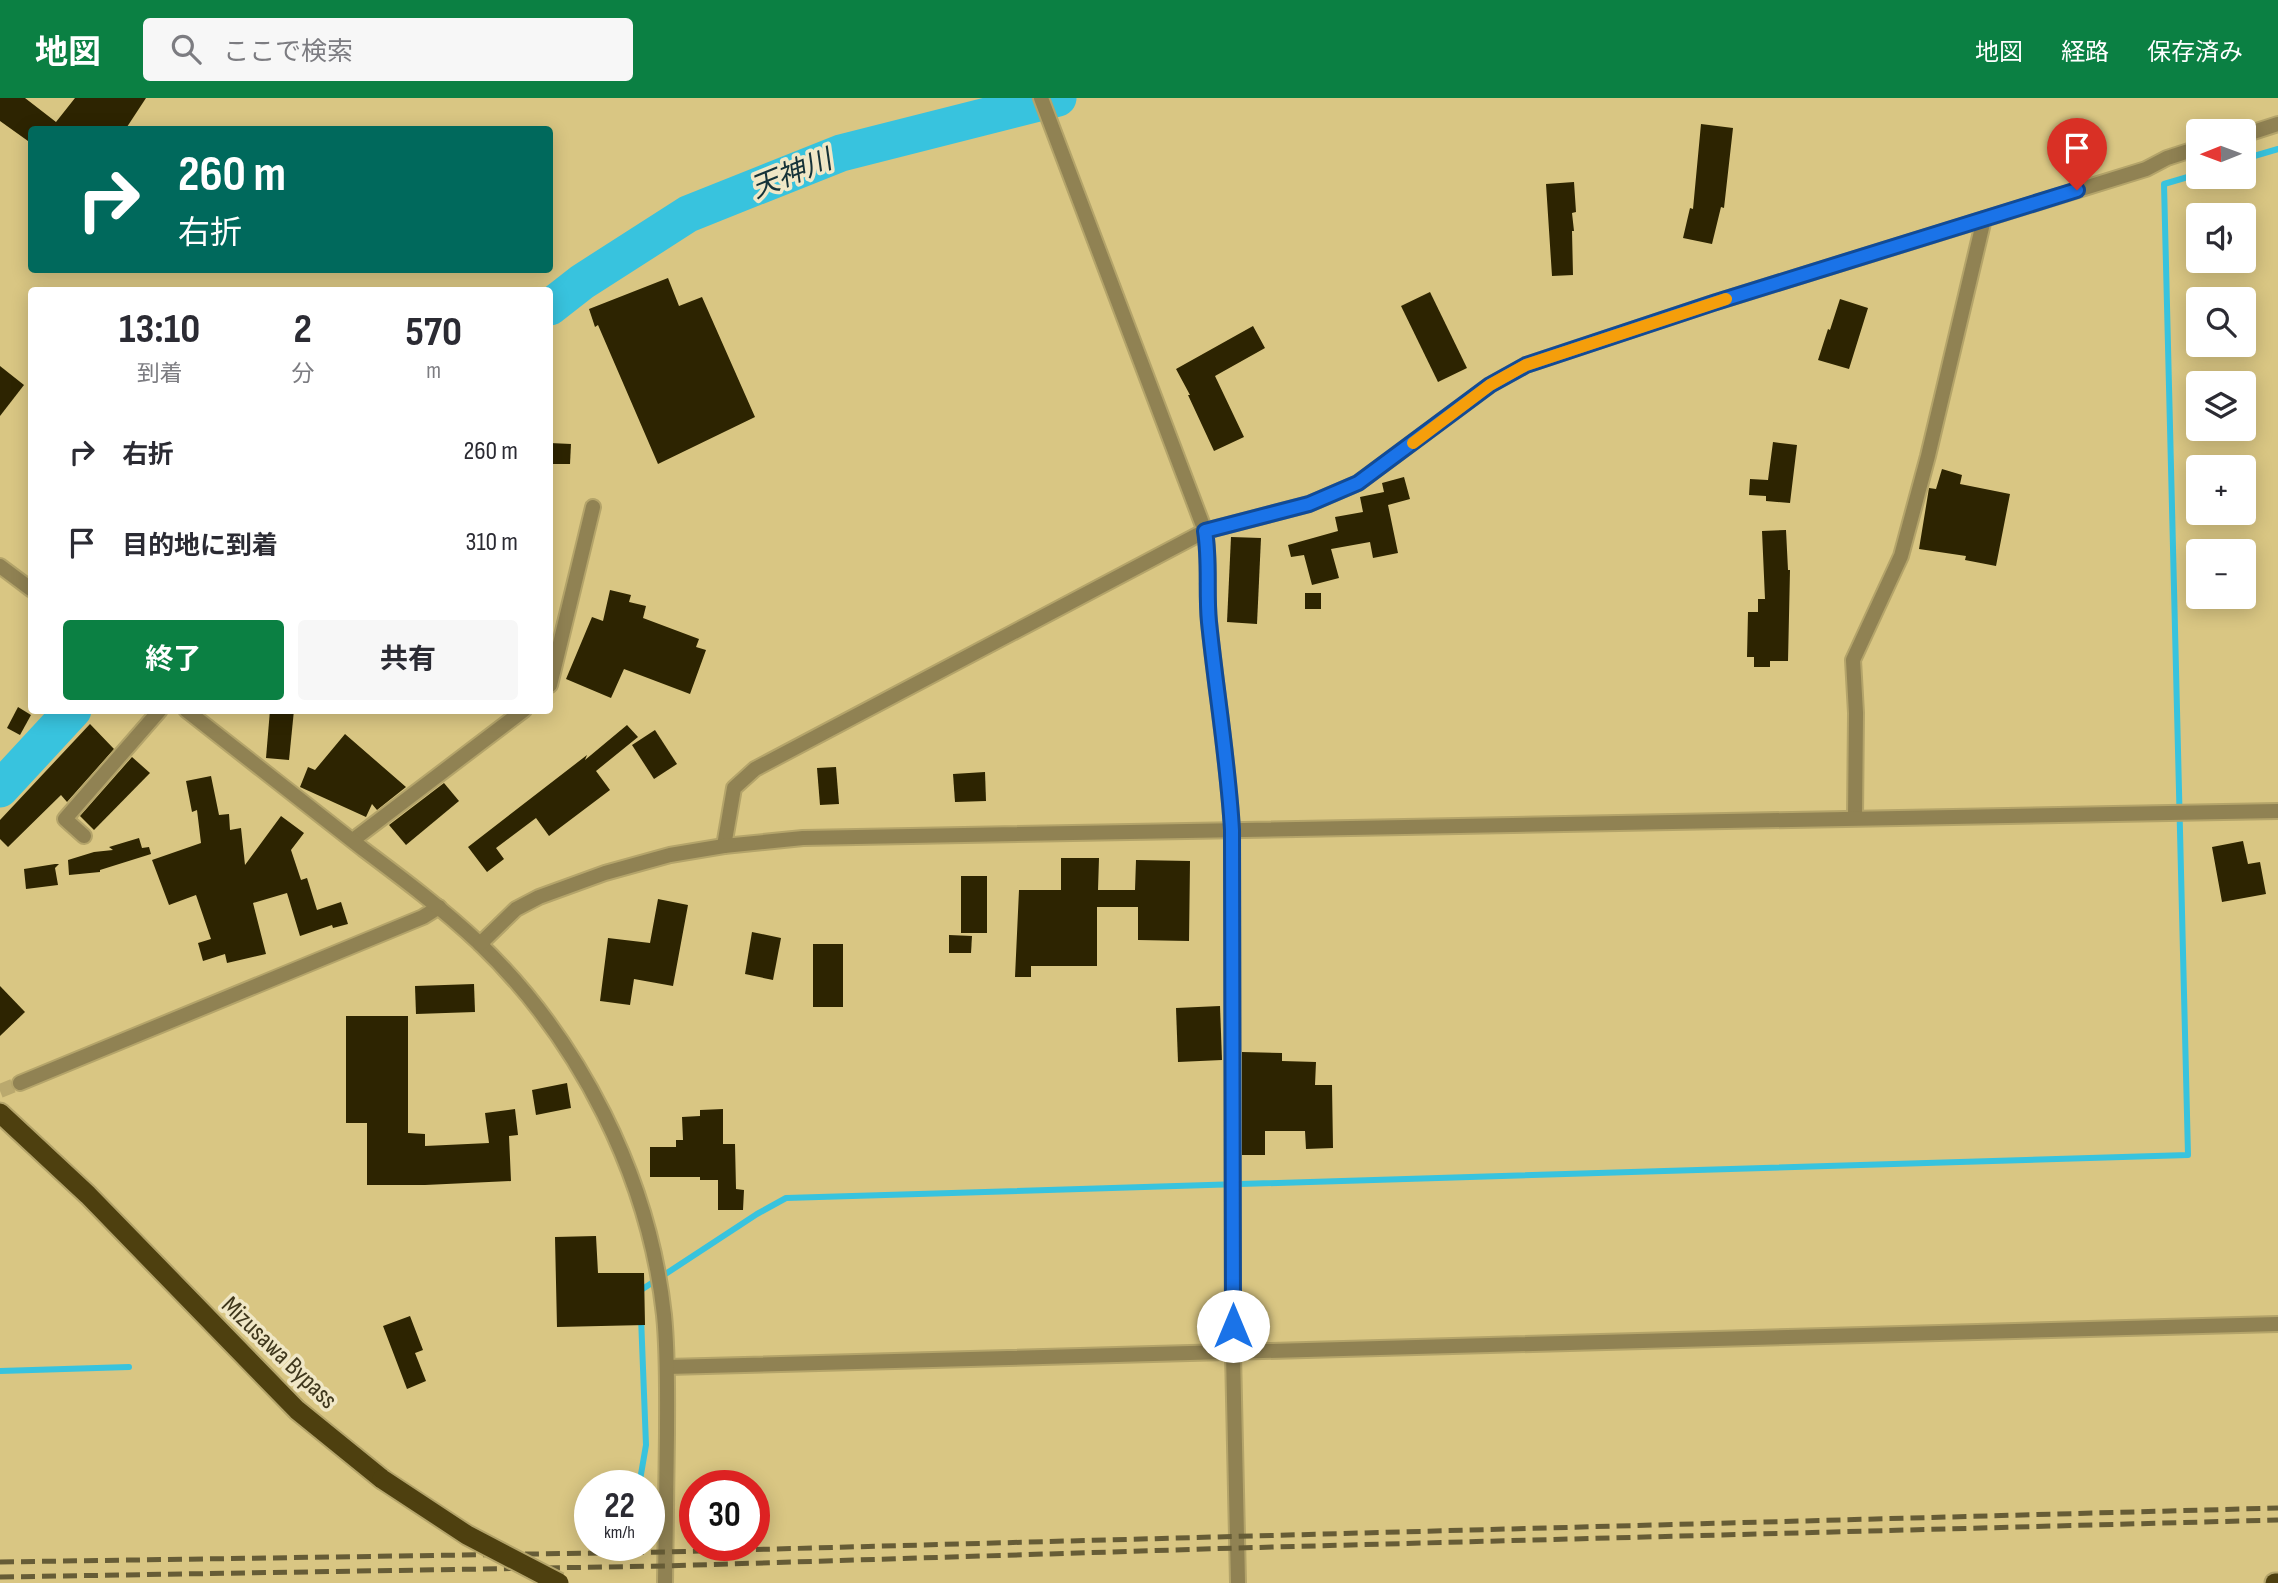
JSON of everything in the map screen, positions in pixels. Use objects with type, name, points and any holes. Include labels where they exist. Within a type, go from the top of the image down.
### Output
[{"type":"highway","name":"Mizusawa Bypass","points":[[0,1114],[88,1195],[297,1410],[382,1479],[467,1535],[558,1583]]},
{"type":"street","points":[[1041,98],[1205,531],[1208,551],[1208,619],[1229,783],[1232,830],[1233,1353],[1238,1583]]},
{"type":"street","points":[[2256,131],[2278,124]]},
{"type":"street","points":[[724,846],[734,788],[755,769],[1205,531],[1309,504],[1358,483],[1490,385],[1526,365],[1713,303],[2146,169],[2186,152]]},
{"type":"street","points":[[1855,818],[1856,713],[1853,660],[1901,556],[1928,456],[1984,219]]},
{"type":"street","points":[[553,673],[593,507]]},
{"type":"street","points":[[0,566],[28,587]]},
{"type":"street","points":[[85,836],[65,819],[157,714]]},
{"type":"street","points":[[191,714],[439,907],[480,944],[547,1020],[572,1056],[601,1108],[622,1155],[642,1212],[657,1272],[664,1315],[667,1367],[665,1583]]},
{"type":"street","points":[[353,840],[519,714]]},
{"type":"street","points":[[480,944],[516,909],[539,897],[605,873],[670,855],[803,838],[2278,811]]},
{"type":"street","points":[[20,1083],[423,917],[439,907]]},
{"type":"street","points":[[667,1367],[2278,1324]]},
{"type":"building","points":[[0,98],[25,98],[56,122],[75,98],[146,98],[128,126],[28,126],[28,141],[0,121]]},
{"type":"building","points":[[1701,124],[1733,128],[1724,208],[1721,207],[1712,244],[1683,238],[1690,208],[1693,209]]},
{"type":"building","points":[[1574,182],[1576,212],[1572,213],[1573,275],[1552,276],[1546,184]]},
{"type":"building","points":[[668,278],[679,306],[702,297],[755,417],[658,464],[589,309]]},
{"type":"building","points":[[1430,292],[1467,368],[1438,382],[1401,306]]},
{"type":"building","points":[[1840,299],[1868,308],[1849,369],[1818,360]]},
{"type":"building","points":[[1253,326],[1265,348],[1215,376],[1244,437],[1214,451],[1176,369]]},
{"type":"building","points":[[0,366],[24,385],[0,416]]},
{"type":"building","points":[[1773,442],[1797,445],[1790,503],[1766,501],[1766,496],[1749,495],[1750,479],[1768,480]]},
{"type":"building","points":[[553,443],[571,444],[570,464],[553,464]]},
{"type":"building","points":[[1942,469],[1962,475],[1960,484],[2010,494],[1996,566],[1965,560],[1966,556],[1919,549],[1929,488],[1936,489]]},
{"type":"building","points":[[1404,477],[1410,499],[1388,505],[1398,553],[1373,558],[1370,542],[1331,549],[1339,578],[1312,585],[1304,555],[1291,557],[1288,545],[1338,531],[1335,517],[1363,512],[1360,497],[1384,492],[1382,483]]},
{"type":"building","points":[[1786,530],[1790,570],[1788,661],[1770,661],[1770,667],[1754,667],[1754,657],[1747,657],[1748,612],[1758,612],[1758,599],[1765,599],[1762,531]]},
{"type":"building","points":[[1231,537],[1261,538],[1257,624],[1227,622]]},
{"type":"building","points":[[610,590],[631,595],[629,602],[646,606],[643,618],[699,639],[696,647],[706,650],[690,694],[624,669],[611,698],[566,679],[592,617],[603,621]]},
{"type":"building","points":[[1305,593],[1321,593],[1321,609],[1305,609]]},
{"type":"building","points":[[18,707],[31,715],[20,735],[7,728]]},
{"type":"building","points":[[270,714],[294,714],[289,760],[266,758]]},
{"type":"building","points":[[90,724],[114,749],[67,802],[61,795],[8,847],[0,839],[0,820]]},
{"type":"building","points":[[627,725],[638,737],[596,771],[610,790],[549,836],[536,818],[496,848],[504,859],[487,872],[468,847],[587,755],[585,760]]},
{"type":"building","points":[[655,730],[677,764],[654,779],[632,745]]},
{"type":"building","points":[[345,734],[406,787],[377,810],[372,804],[366,817],[300,787],[308,767],[315,770]]},
{"type":"building","points":[[132,757],[150,773],[94,830],[80,816]]},
{"type":"building","points":[[836,767],[839,804],[820,805],[817,768]]},
{"type":"building","points":[[985,772],[986,801],[955,802],[953,774]]},
{"type":"building","points":[[211,776],[219,815],[229,814],[230,830],[241,828],[245,865],[281,816],[304,833],[291,850],[301,880],[307,878],[317,910],[341,902],[348,924],[333,928],[332,925],[300,936],[287,893],[253,903],[266,954],[227,963],[225,954],[203,961],[198,943],[211,939],[196,895],[169,905],[152,860],[201,843],[197,810],[192,812],[186,781]]},
{"type":"building","points":[[444,783],[459,801],[406,845],[389,825]]},
{"type":"building","points":[[139,838],[142,848],[149,847],[151,854],[100,872],[69,875],[68,860],[94,852],[113,850],[109,847]]},
{"type":"building","points":[[2243,841],[2248,864],[2260,862],[2266,894],[2222,902],[2212,847]]},
{"type":"building","points":[[1061,858],[1099,858],[1098,890],[1135,890],[1136,860],[1190,861],[1189,941],[1138,940],[1138,907],[1097,907],[1097,966],[1031,966],[1031,977],[1015,977],[1019,890],[1061,890]]},
{"type":"building","points":[[59,864],[55,868],[58,885],[26,889],[24,869]]},
{"type":"building","points":[[961,876],[987,876],[987,933],[961,933]]},
{"type":"building","points":[[658,899],[688,905],[673,986],[634,979],[630,1005],[600,1001],[608,938],[650,943]]},
{"type":"building","points":[[752,932],[781,938],[773,980],[745,974]]},
{"type":"building","points":[[949,935],[972,936],[971,953],[949,953]]},
{"type":"building","points":[[813,944],[843,944],[843,1007],[813,1007]]},
{"type":"building","points":[[474,984],[475,1012],[416,1014],[415,986]]},
{"type":"building","points":[[0,986],[25,1012],[0,1036]]},
{"type":"building","points":[[1220,1006],[1222,1060],[1178,1062],[1176,1008]]},
{"type":"building","points":[[346,1016],[408,1016],[408,1133],[425,1134],[425,1146],[489,1143],[485,1113],[515,1109],[518,1135],[509,1136],[511,1181],[367,1185],[367,1123],[346,1123]]},
{"type":"building","points":[[1242,1052],[1282,1053],[1282,1061],[1316,1062],[1315,1085],[1332,1085],[1333,1148],[1306,1149],[1305,1131],[1265,1131],[1265,1155],[1242,1155]]},
{"type":"building","points":[[567,1083],[571,1108],[536,1115],[532,1090]]},
{"type":"building","points":[[723,1109],[723,1144],[735,1144],[736,1189],[744,1190],[743,1210],[718,1210],[718,1180],[700,1180],[700,1177],[650,1177],[650,1147],[676,1147],[676,1140],[683,1140],[682,1117],[700,1116],[700,1110]]},
{"type":"building","points":[[596,1236],[598,1273],[644,1273],[645,1325],[557,1327],[555,1237]]},
{"type":"building","points":[[410,1316],[423,1350],[415,1353],[426,1381],[407,1389],[383,1326]]},
{"type":"waterway","name":"天神川","points":[[553,305],[582,282],[688,214],[841,153],[1058,98]]},
{"type":"waterway","points":[[2256,155],[2278,149]]},
{"type":"waterway","points":[[638,1292],[786,1198],[2188,1155],[2164,184],[2186,178]]},
{"type":"waterway","name":"天神川","points":[[0,789],[69,714]]},
{"type":"waterway","points":[[641,1317],[646,1445],[642,1470]]},
{"type":"waterway","points":[[0,1371],[129,1367]]},
{"type":"tunnel","points":[[0,1091],[20,1083]]},
{"type":"railway","points":[[0,1562],[665,1552],[2278,1508]]},
{"type":"railway","points":[[0,1577],[665,1566],[2278,1520]]},
{"type":"slow traffic","points":[[1413,443],[1490,385],[1526,365],[1726,299]]},
{"type":"route","points":[[1233,1326],[1232,830],[1229,783],[1208,619],[1208,551],[1205,531],[1309,504],[1358,483],[1490,385],[1526,365],[1713,303],[2077,190]]}]
